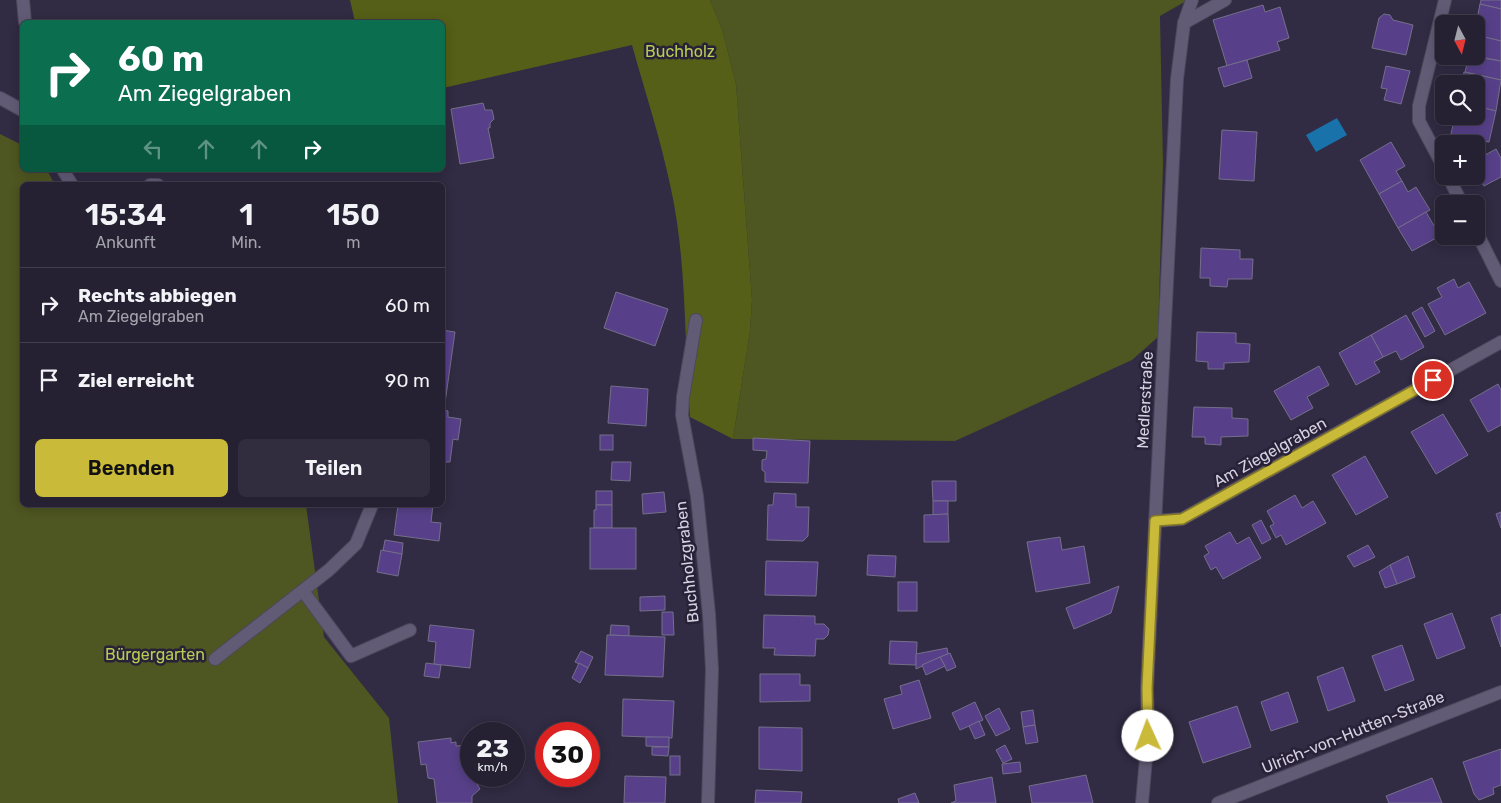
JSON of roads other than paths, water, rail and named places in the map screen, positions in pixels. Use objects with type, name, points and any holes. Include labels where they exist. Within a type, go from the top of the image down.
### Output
[{"type":"street","points":[[23,0],[25,20]]},
{"type":"street","name":"Medlerstraße","points":[[1142,803],[1148,736],[1147,688],[1177,79],[1184,23],[1192,0]]},
{"type":"street","points":[[1184,23],[1225,0]]},
{"type":"street","points":[[1435,151],[1419,121],[1419,106],[1445,0]]},
{"type":"street","points":[[0,98],[20,109]]},
{"type":"street","points":[[1483,245],[1501,281]]},
{"type":"street","name":"Buchholzgraben","points":[[696,320],[683,397],[682,414],[697,496],[709,614],[712,669],[708,803]]},
{"type":"street","name":"Am Ziegelgraben","points":[[1155,521],[1182,519],[1501,342]]},
{"type":"street","points":[[215,659],[328,570],[356,544],[371,507]]},
{"type":"street","points":[[303,590],[351,656],[410,630]]},
{"type":"street","name":"Ulrich-von-Hutten-Straße","points":[[1218,803],[1501,692]]},
{"type":"water","points":[[1337,118],[1347,135],[1316,152],[1306,135]]},
{"type":"park label","name":"Buchholz","points":[[680,51]]},
{"type":"park label","name":"Bürgergarten","points":[[155,654]]}]
